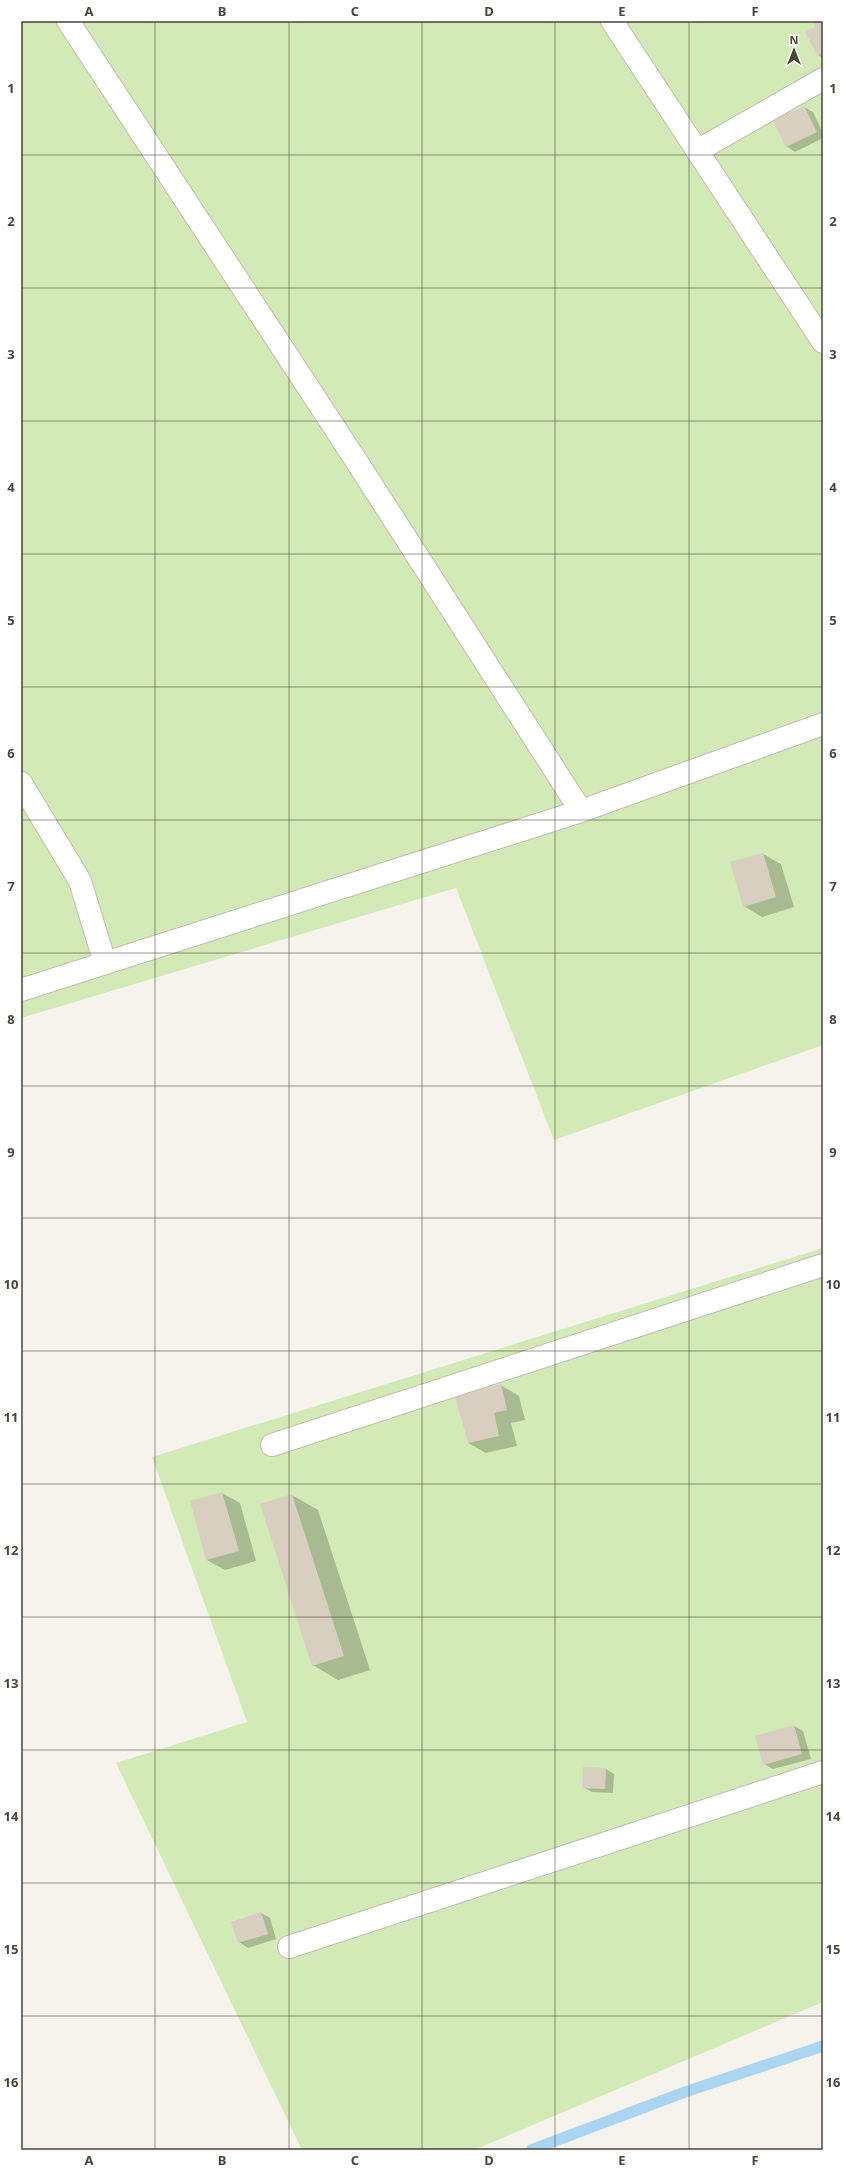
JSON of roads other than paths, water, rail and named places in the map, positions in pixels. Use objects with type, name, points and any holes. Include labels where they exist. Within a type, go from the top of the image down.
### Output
[{"type":"street","points":[[68,21],[359,465],[581,811]]},
{"type":"street","points":[[612,21],[823,342]]},
{"type":"street","points":[[697,150],[823,79]]},
{"type":"street","points":[[21,990],[581,811],[823,724]]},
{"type":"street","points":[[21,783],[80,881],[105,963]]},
{"type":"street","points":[[272,1445],[823,1264]]},
{"type":"street","points":[[290,1947],[823,1772]]},
{"type":"waterway","points":[[531,2150],[685,2092],[823,2046]]}]
